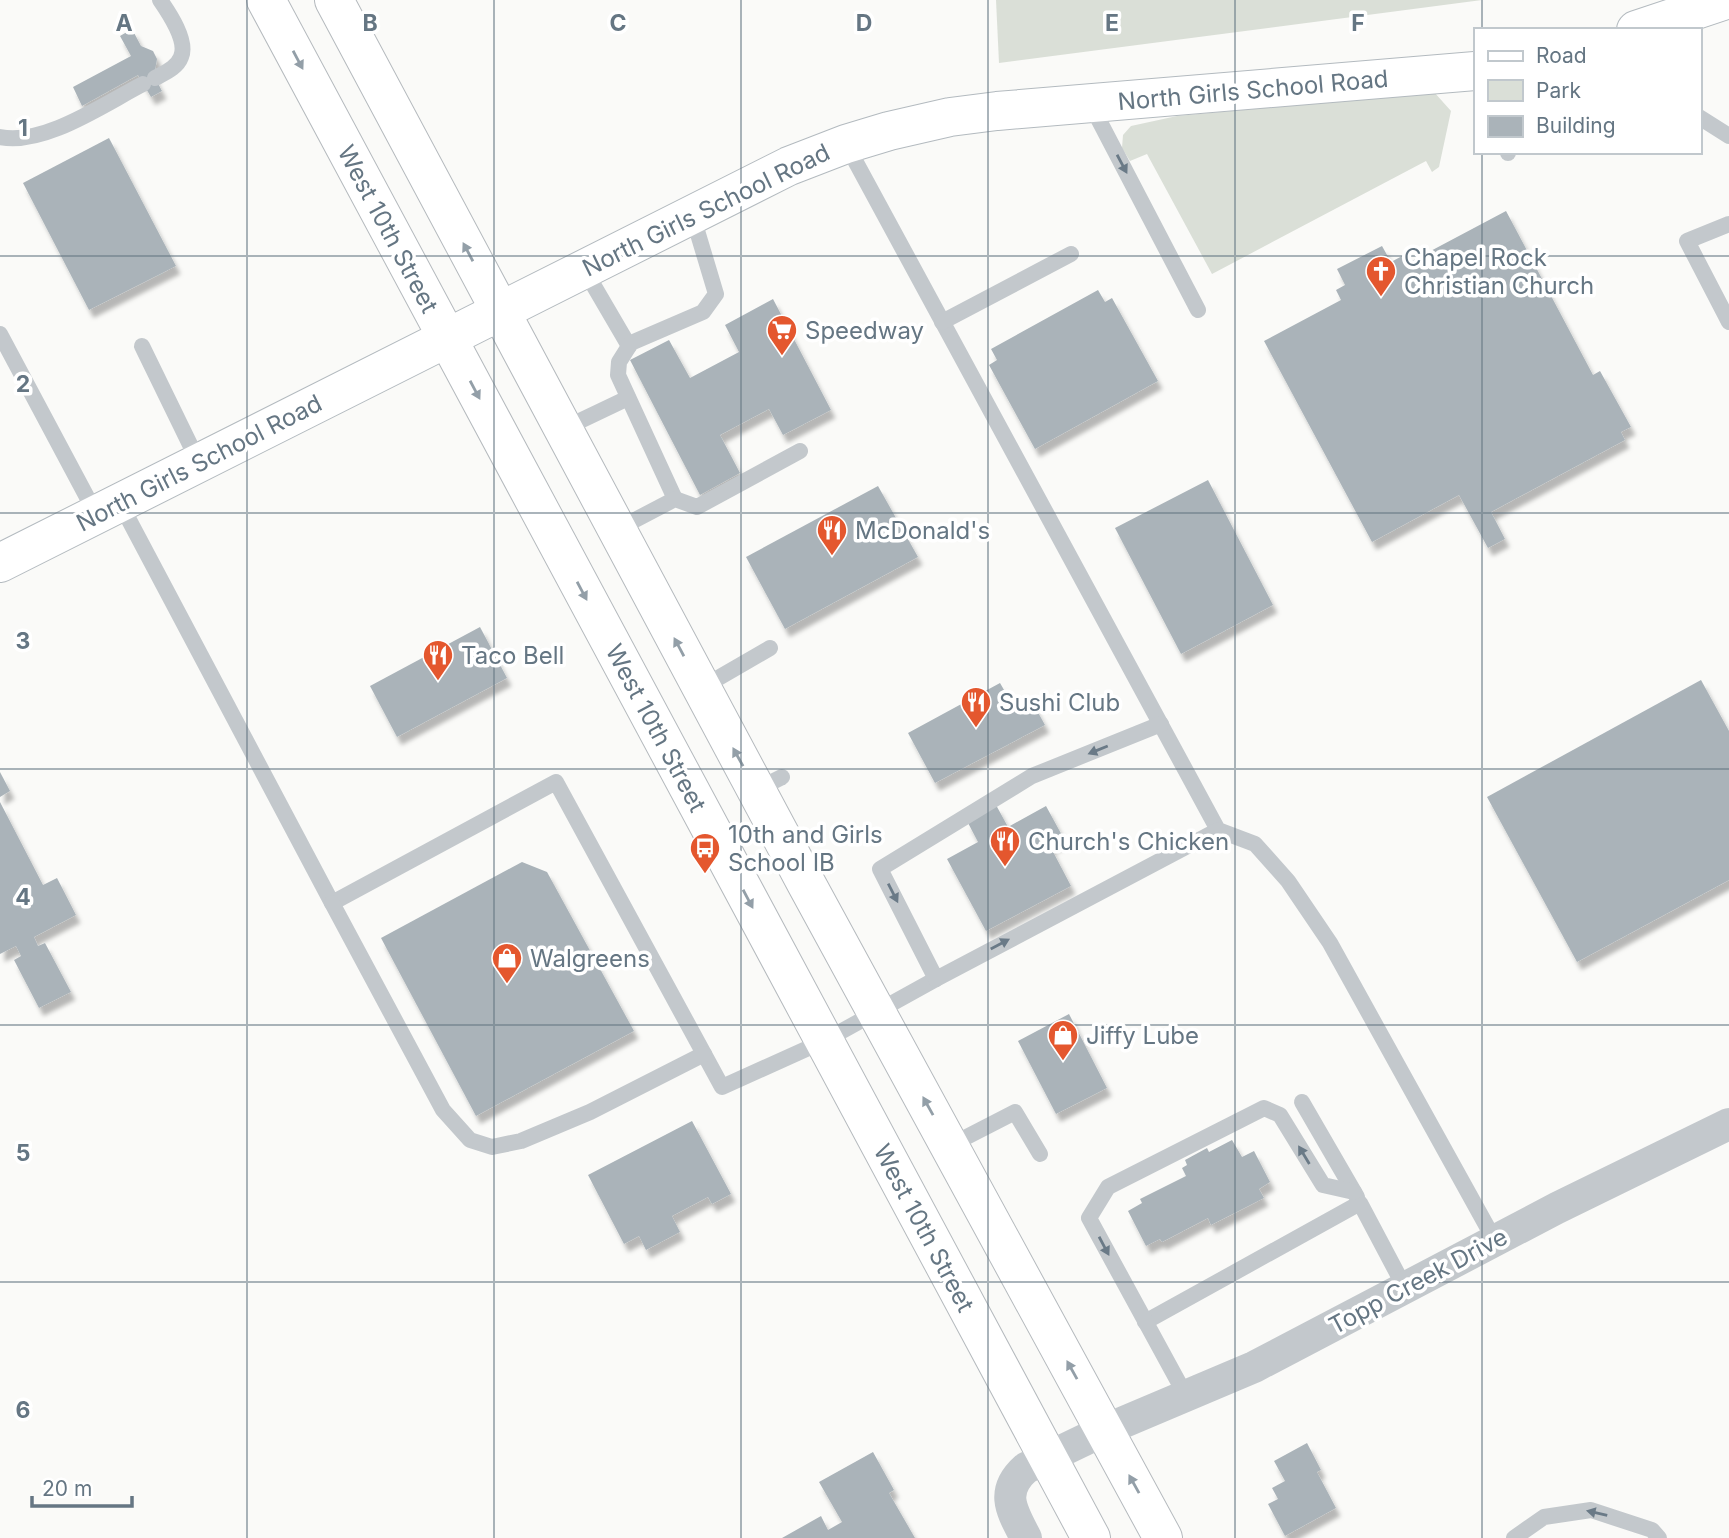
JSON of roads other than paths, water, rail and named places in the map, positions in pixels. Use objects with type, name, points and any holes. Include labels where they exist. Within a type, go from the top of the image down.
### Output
[{"type":"main road","name":"West 10th Street","points":[[266,0],[1091,1538]]},
{"type":"main road","points":[[334,0],[701,688],[769,784],[876,1011],[1163,1538]]},
{"type":"main road","points":[[1655,17],[1726,0]]},
{"type":"main road","name":"North Girls School Road","points":[[0,564],[692,214],[789,166],[846,144],[909,126],[997,110],[1472,78]]},
{"type":"street","name":"Topp Creek Drive","points":[[1105,1430],[1254,1367],[1495,1241],[1729,1124]]},
{"type":"street","points":[[1026,1538],[1011,1510],[1009,1498],[1018,1475],[1047,1457],[1105,1430]]},
{"type":"lane","points":[[0,137],[14,140],[46,134],[176,66],[183,55],[181,40],[160,0]]},
{"type":"lane","points":[[1090,103],[1198,310]]},
{"type":"lane","points":[[1701,118],[1729,136]]},
{"type":"lane","points":[[846,144],[1218,830],[1255,844],[1288,881],[1330,943],[1495,1241]]},
{"type":"lane","points":[[692,214],[716,294],[703,312],[631,343],[619,362],[618,375],[628,398],[675,499],[697,507],[800,452]]},
{"type":"lane","points":[[1729,224],[1687,241],[1729,322]]},
{"type":"lane","points":[[942,322],[1071,254]]},
{"type":"lane","points":[[584,269],[629,346]]},
{"type":"lane","points":[[0,334],[108,509],[332,903],[443,1110],[470,1140],[492,1147],[521,1141],[656,1081],[704,1054]]},
{"type":"lane","points":[[142,346],[199,463]]},
{"type":"lane","points":[[562,429],[628,398]]},
{"type":"lane","points":[[616,530],[675,499]]},
{"type":"lane","points":[[701,688],[770,648]]},
{"type":"lane","points":[[936,979],[880,869],[1032,776],[1161,724]]},
{"type":"lane","points":[[332,903],[556,782],[722,1087],[824,1041],[1218,830]]},
{"type":"lane","points":[[1302,1102],[1405,1288]]},
{"type":"lane","points":[[1186,1396],[1089,1218],[1108,1187],[1264,1108],[1280,1115],[1323,1185],[1357,1197]]},
{"type":"lane","points":[[949,1146],[1015,1112],[1040,1154]]},
{"type":"lane","points":[[1145,1322],[1357,1197]]},
{"type":"lane","points":[[1515,1538],[1544,1517],[1591,1510],[1652,1530],[1659,1538]]},
{"type":"place","name":"Chapel Rock Christian Church","points":[[1381,298]]},
{"type":"place","name":"Speedway","points":[[782,357]]},
{"type":"place","name":"McDonald's","points":[[832,557]]},
{"type":"place","name":"Taco Bell","points":[[438,682]]},
{"type":"place","name":"Sushi Club","points":[[976,729]]},
{"type":"place","name":"Church's Chicken","points":[[1005,868]]},
{"type":"place","name":"10th and Girls School IB","points":[[705,875]]},
{"type":"place","name":"Walgreens","points":[[507,985]]},
{"type":"place","name":"Jiffy Lube","points":[[1063,1062]]}]
